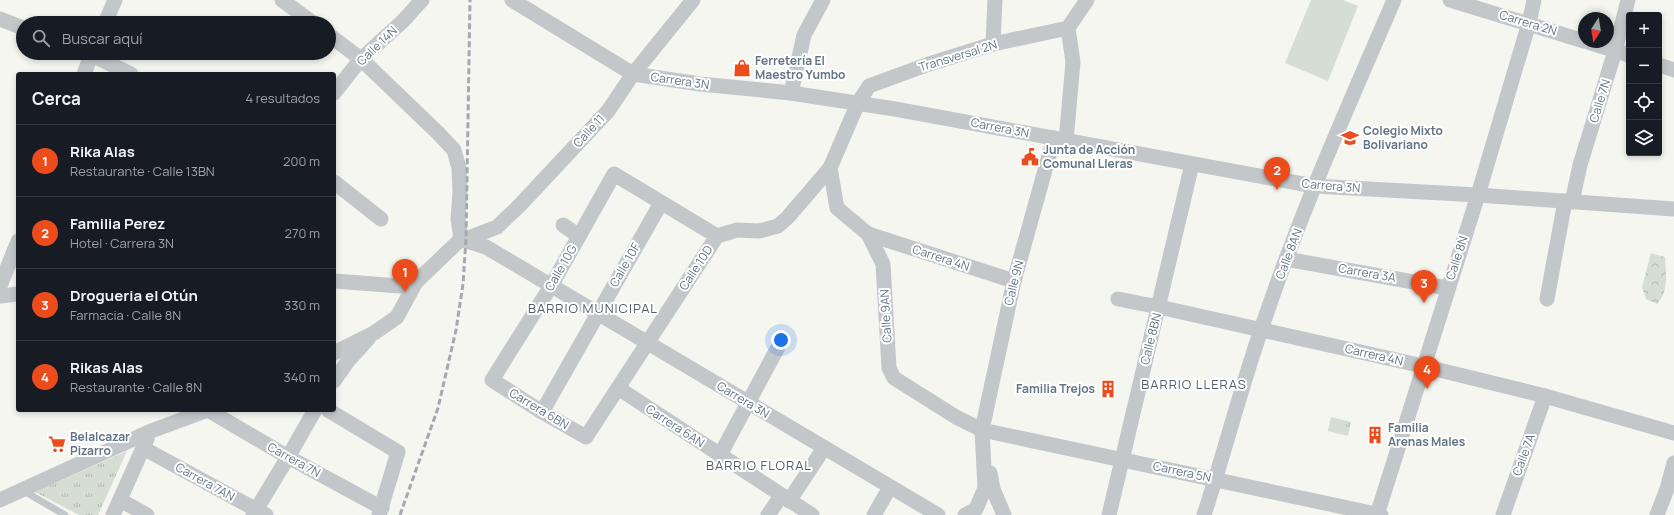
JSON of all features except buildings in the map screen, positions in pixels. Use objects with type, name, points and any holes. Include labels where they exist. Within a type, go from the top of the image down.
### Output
[{"type":"street","points":[[108,16],[115,0]]},
{"type":"street","points":[[282,0],[304,16]]},
{"type":"street","name":"Calle 14N","points":[[336,90],[361,59],[403,21],[422,0]]},
{"type":"street","name":"Carrera 3N","points":[[512,0],[633,74],[700,84],[791,93],[858,103],[1314,186],[1478,194],[1674,209]]},
{"type":"street","points":[[791,93],[804,35],[823,0]]},
{"type":"street","points":[[993,44],[995,0]]},
{"type":"street","points":[[1068,28],[1087,0]]},
{"type":"street","name":"Calle 8AN","points":[[1204,515],[1261,330],[1286,259],[1314,186],[1394,0]]},
{"type":"street","name":"Carrera 2N","points":[[1450,0],[1578,39]]},
{"type":"street","name":"Calle 8N","points":[[1378,515],[1447,288],[1478,194],[1529,23],[1534,0]]},
{"type":"street","name":"Calle 7N","points":[[1546,300],[1569,201],[1580,165],[1622,53],[1628,0]]},
{"type":"street","name":"Calle 11","points":[[463,239],[497,227],[519,206],[608,111],[633,74],[690,1]]},
{"type":"street","points":[[0,19],[16,25]]},
{"type":"street","name":"Transversal 2N","points":[[858,103],[869,86],[929,64],[993,44],[1068,28]]},
{"type":"street","name":"Calle 9N","points":[[982,430],[1014,281],[1060,140],[1073,62],[1068,28]]},
{"type":"street","points":[[336,40],[361,59],[454,150],[459,168],[460,192],[458,219],[463,239],[416,282],[397,317],[374,332],[336,352]]},
{"type":"street","points":[[1607,48],[1622,53]]},
{"type":"street","points":[[85,72],[88,60]]},
{"type":"street","points":[[102,60],[127,72]]},
{"type":"street","points":[[1662,66],[1674,70]]},
{"type":"street","name":"Calle 10D","points":[[586,437],[622,391],[717,236],[737,230],[758,231],[778,226],[788,217],[830,168],[858,103]]},
{"type":"street","name":"Calle 8BN","points":[[1109,515],[1121,460],[1160,307],[1192,164]]},
{"type":"street","name":"Calle 9AN","points":[[830,168],[836,208],[868,234],[883,264],[889,368],[894,378],[956,417],[982,430]]},
{"type":"street","name":"Calle 10G","points":[[492,380],[551,286],[614,174],[661,202]]},
{"type":"street","points":[[336,184],[381,219]]},
{"type":"street","points":[[1655,208],[1674,201]]},
{"type":"street","points":[[661,202],[717,236]]},
{"type":"street","name":"Calle 10F","points":[[542,412],[661,202]]},
{"type":"street","points":[[563,225],[579,236]]},
{"type":"street","name":"Carrera 4N","points":[[868,234],[1014,281]]},
{"type":"street","name":"Carrera 3N","points":[[463,239],[486,247],[938,515]]},
{"type":"street","points":[[0,286],[16,245]]},
{"type":"street","name":"Carrera 3A","points":[[1286,259],[1447,288]]},
{"type":"street","points":[[336,281],[400,286],[416,282]]},
{"type":"street","points":[[0,296],[16,294]]},
{"type":"street","name":"Carrera 4N","points":[[1118,299],[1423,366],[1545,396],[1674,433]]},
{"type":"street","points":[[336,378],[374,332]]},
{"type":"street","points":[[720,455],[783,338]]},
{"type":"street","name":"Carrera 6BN","points":[[492,380],[542,412],[586,437]]},
{"type":"street","name":"Carrera 6AN","points":[[622,391],[812,515]]},
{"type":"street","name":"Calle 7A","points":[[1503,515],[1545,396]]},
{"type":"street","points":[[0,500],[151,431],[203,412]]},
{"type":"street","name":"Carrera 7N","points":[[211,412],[381,511]]},
{"type":"street","points":[[258,513],[314,412]]},
{"type":"street","points":[[331,412],[398,452],[381,511]]},
{"type":"street","points":[[965,515],[976,509],[985,488],[982,430]]},
{"type":"street","points":[[982,430],[993,489],[1004,515]]},
{"type":"street","name":"Carrera 5N","points":[[982,430],[1378,515]]},
{"type":"street","points":[[113,515],[151,431]]},
{"type":"street","name":"Carrera 7AN","points":[[144,448],[258,513]]},
{"type":"street","points":[[768,515],[785,498],[824,448]]},
{"type":"street","points":[[1657,515],[1667,489],[1674,463]]},
{"type":"street","points":[[874,515],[890,487]]},
{"type":"street","points":[[120,500],[147,515]]},
{"type":"lane","points":[[21,490],[65,515]]},
{"type":"green space","points":[[1311,0],[1343,0],[1358,6],[1328,81],[1285,63]]},
{"type":"green space","points":[[1651,253],[1665,257],[1665,288],[1661,299],[1657,304],[1646,299],[1642,287]]},
{"type":"green space","points":[[1331,417],[1351,422],[1348,436],[1328,431]]},
{"type":"green space","points":[[127,451],[98,515],[79,515],[35,492]]},
{"type":"railway","points":[[400,515],[438,408],[456,330],[463,284],[466,239],[470,0]]},
{"type":"place","name":"Ferretería El Maestro Yumbo","points":[[742,68]]},
{"type":"place","name":"Colegio Mixto Bolivariano","points":[[1350,138]]},
{"type":"place","name":"Junta de Acción Comunal Lleras","points":[[1030,157]]},
{"type":"place","name":"Familia Perez","points":[[1277,190]]},
{"type":"place","name":"Rika Alas","points":[[405,292]]},
{"type":"place","name":"Drogueria el Otún","points":[[1424,303]]},
{"type":"place","name":"Familia Trejos","points":[[1108,389]]},
{"type":"place","name":"Rikas Alas","points":[[1427,389]]},
{"type":"place","name":"Familia Arenas Males","points":[[1375,435]]},
{"type":"place","name":"Belalcazar Pizarro","points":[[57,444]]},
{"type":"district","name":"BARRIO MUNICIPAL","points":[[593,308]]},
{"type":"district","name":"BARRIO LLERAS","points":[[1194,384]]},
{"type":"district","name":"BARRIO FLORAL","points":[[759,465]]}]
